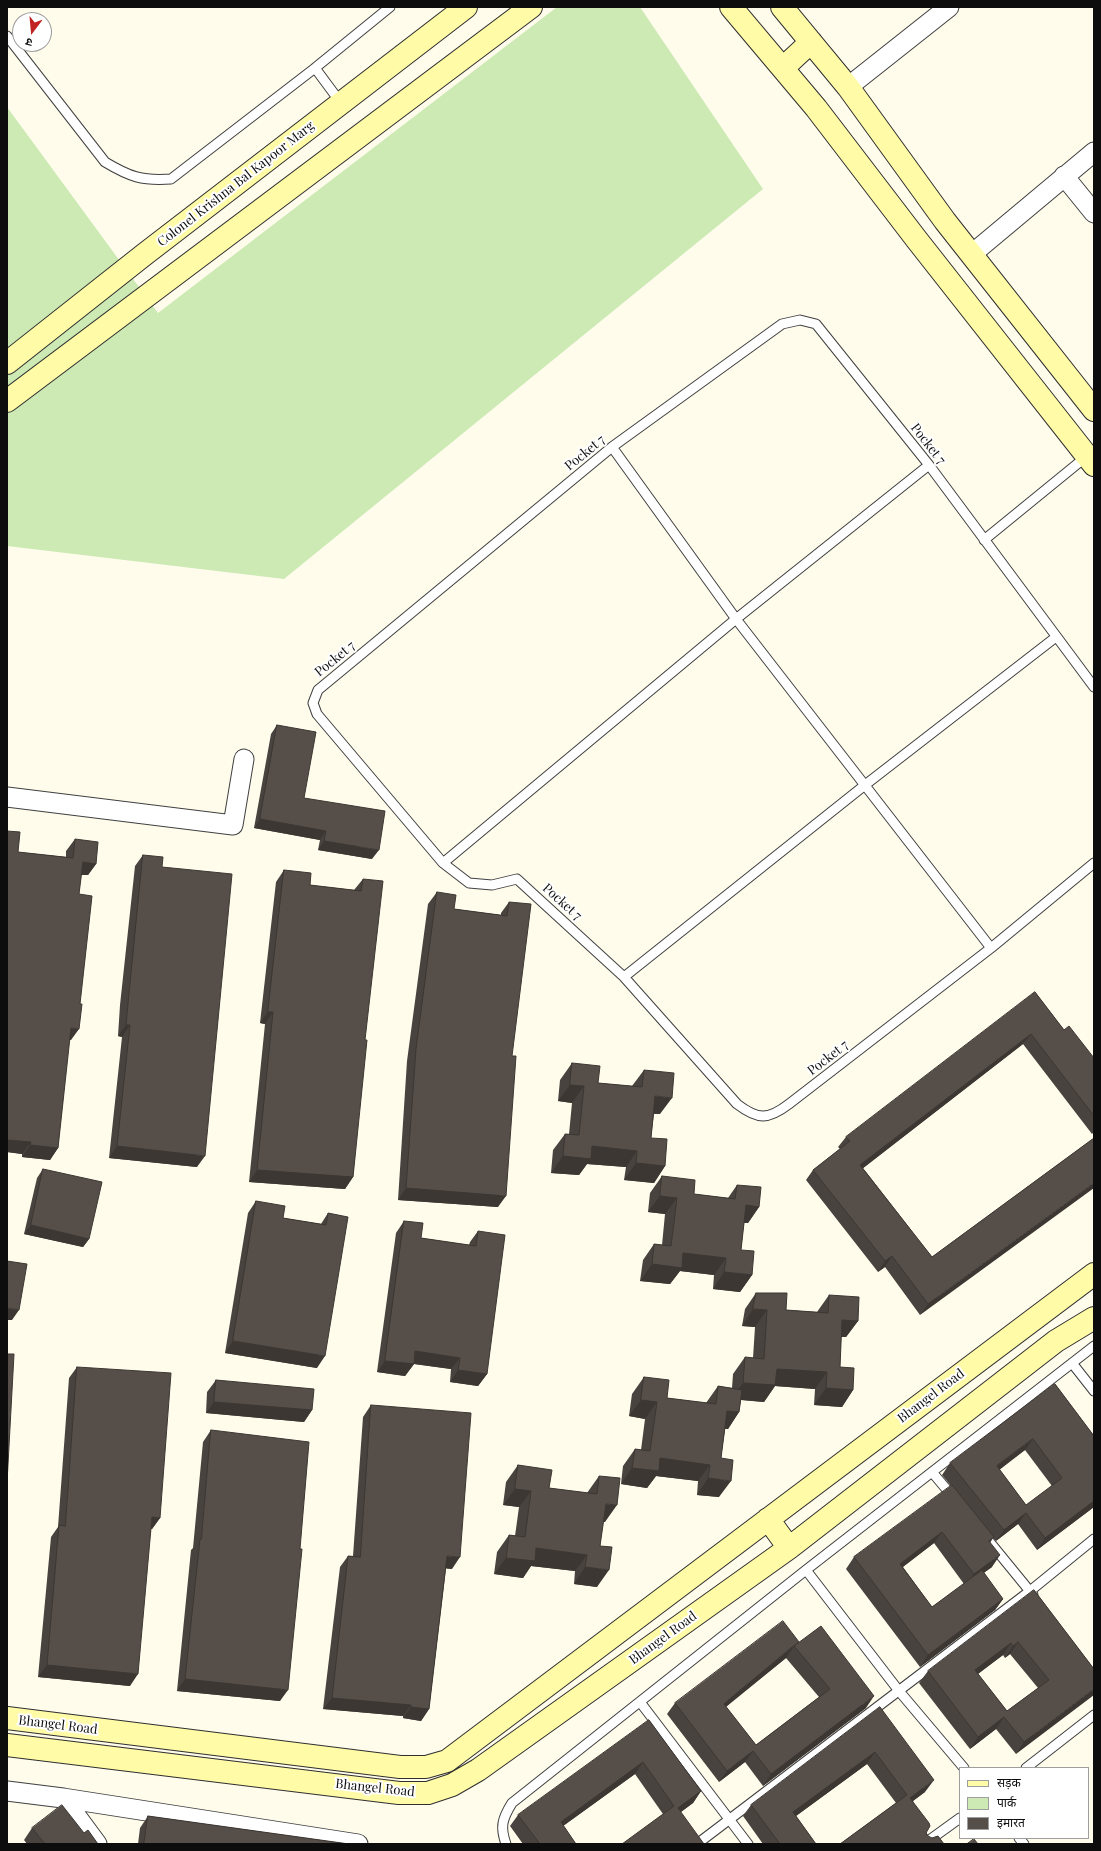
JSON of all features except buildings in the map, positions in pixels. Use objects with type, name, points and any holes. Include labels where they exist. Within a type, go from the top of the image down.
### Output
[{"type":"street","name":"Colonel Krishna Bal Kapoor Marg","points":[[7,363],[466,7]]},
{"type":"street","points":[[7,401],[531,7]]},
{"type":"street","points":[[731,7],[816,108],[1090,461]]},
{"type":"street","points":[[782,7],[848,87],[945,221],[1094,410]]},
{"type":"street","points":[[848,87],[949,7]]},
{"type":"street","points":[[783,68],[811,42]]},
{"type":"street","points":[[972,254],[1094,152]]},
{"type":"street","points":[[1064,176],[1094,213]]},
{"type":"street","points":[[917,240],[945,221]]},
{"type":"street","points":[[7,797],[233,825],[244,759]]},
{"type":"street","name":"Bhangel Road","points":[[7,1718],[392,1766],[426,1767],[447,1761],[1094,1274]]},
{"type":"street","points":[[1037,1316],[1056,1341]]},
{"type":"street","name":"Bhangel Road","points":[[7,1745],[399,1793],[428,1793],[452,1785],[478,1770],[789,1548],[1056,1341],[1094,1318]]},
{"type":"street","points":[[768,1519],[789,1548]]},
{"type":"street","points":[[7,1791],[63,1798],[358,1844]]},
{"type":"street","points":[[63,1798],[97,1844]]},
{"type":"lane","points":[[7,36],[105,162],[126,175],[150,180],[171,179],[315,68],[390,7]]},
{"type":"lane","points":[[315,68],[341,103]]},
{"type":"lane","name":"Pocket 7","points":[[1094,687],[929,465],[816,324],[800,320],[782,324],[612,447],[318,690],[313,703],[317,714],[443,862],[469,883],[492,886],[517,879],[624,977],[737,1104],[752,1114],[762,1117],[778,1113],[991,948],[1094,863]]},
{"type":"lane","points":[[612,447],[736,619],[991,948]]},
{"type":"lane","points":[[984,540],[1090,461]]},
{"type":"lane","points":[[443,862],[736,619],[929,465]]},
{"type":"lane","points":[[624,977],[865,785],[1056,637]]},
{"type":"lane","points":[[506,1844],[501,1832],[504,1815],[512,1803],[806,1570],[1094,1346]]},
{"type":"lane","points":[[1072,1362],[1094,1391]]},
{"type":"lane","points":[[932,1472],[957,1502]]},
{"type":"lane","points":[[976,1526],[1039,1603]]},
{"type":"lane","points":[[697,1844],[1030,1591],[1094,1539]]},
{"type":"lane","points":[[806,1570],[899,1691],[963,1767]]},
{"type":"lane","points":[[640,1702],[748,1844]]},
{"type":"lane","points":[[1027,1767],[1094,1715]]},
{"type":"lane","points":[[924,1844],[959,1819]]},
{"type":"green space","points":[[557,7],[640,7],[763,189],[284,579],[7,546],[7,107],[158,313]]}]
